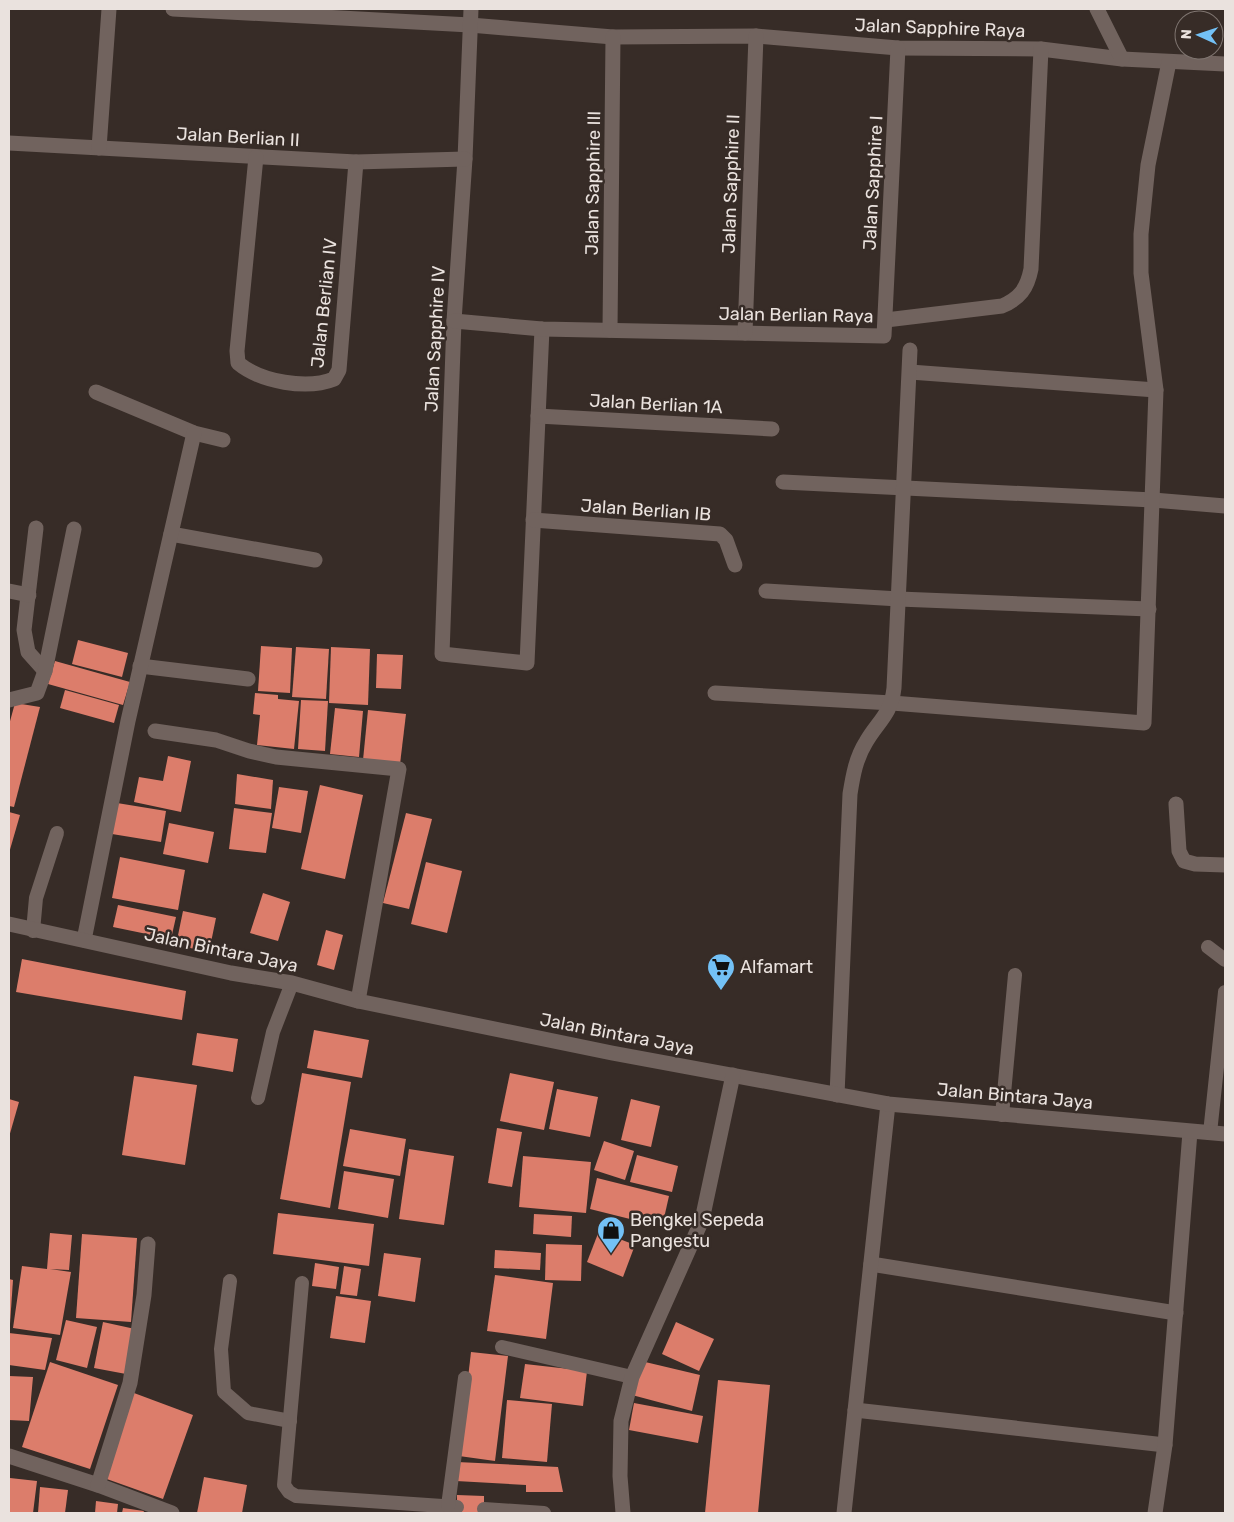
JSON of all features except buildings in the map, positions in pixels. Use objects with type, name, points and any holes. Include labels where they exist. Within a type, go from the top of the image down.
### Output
[{"type":"street","points":[[99,148],[109,9]]},
{"type":"street","name":"Jalan Sapphire Raya","points":[[173,9],[470,25],[614,36],[756,36],[898,48],[1041,50],[1122,59],[1225,64]]},
{"type":"street","name":"Jalan Sapphire IV","points":[[471,9],[465,159],[454,321],[442,654],[527,663],[533,520]]},
{"type":"street","points":[[1097,9],[1122,59]]},
{"type":"street","name":"Jalan Sapphire III","points":[[610,330],[614,36]]},
{"type":"street","name":"Jalan Sapphire II","points":[[744,333],[756,36]]},
{"type":"street","name":"Jalan Sapphire I","points":[[886,320],[898,48]]},
{"type":"street","name":"Jalan Berlian Raya","points":[[454,321],[542,329],[884,336],[886,320],[1002,306],[1015,300],[1024,292],[1031,269],[1041,50]]},
{"type":"street","points":[[715,693],[892,703],[1144,724],[1150,610],[1156,390],[1141,273],[1141,234],[1148,165],[1169,62]]},
{"type":"street","name":"Jalan Berlian II","points":[[9,143],[356,162],[465,159]]},
{"type":"street","name":"Jalan Berlian IV","points":[[256,157],[237,351],[238,363],[249,372],[292,383],[325,383],[334,379],[339,370],[356,162]]},
{"type":"street","points":[[533,520],[542,329]]},
{"type":"street","points":[[837,1095],[850,794],[858,758],[892,703],[899,600],[910,350]]},
{"type":"street","points":[[910,372],[1156,390]]},
{"type":"street","points":[[96,392],[194,432],[223,440]]},
{"type":"street","name":"Jalan Berlian 1A","points":[[538,416],[772,430]]},
{"type":"street","points":[[84,940],[140,666],[194,432]]},
{"type":"street","points":[[784,482],[1152,500],[1225,506]]},
{"type":"street","name":"Jalan Berlian IB","points":[[533,520],[720,534],[726,540],[735,565]]},
{"type":"street","points":[[36,528],[24,630],[28,652],[45,671]]},
{"type":"street","points":[[9,700],[37,693],[45,671],[74,529]]},
{"type":"street","points":[[171,534],[315,560]]},
{"type":"street","points":[[9,591],[28,595]]},
{"type":"street","points":[[766,591],[899,600],[1150,610]]},
{"type":"street","points":[[140,666],[248,679]]},
{"type":"street","points":[[154,730],[216,740],[249,751],[276,757],[399,769],[358,1001]]},
{"type":"street","points":[[1176,804],[1179,851],[1184,861],[1195,864],[1225,864]]},
{"type":"street","name":"Jalan Bintara Jaya","points":[[9,924],[33,931],[84,940],[231,974],[292,983],[358,1001],[888,1104],[1002,1115],[1132,1124],[1218,1134]]},
{"type":"street","points":[[623,1513],[620,1476],[620,1421],[632,1377],[702,1220],[733,1075]]},
{"type":"street","points":[[844,1513],[888,1104]]},
{"type":"street","points":[[1155,1513],[1165,1445],[1190,1132]]},
{"type":"street","points":[[98,1485],[130,1383],[144,1296],[148,1244]]},
{"type":"street","points":[[871,1264],[1176,1313]]},
{"type":"street","points":[[855,1410],[1165,1445]]},
{"type":"street","points":[[9,1456],[98,1485],[172,1513]]},
{"type":"lane","points":[[33,931],[36,898],[56,833]]},
{"type":"lane","points":[[1208,947],[1225,960]]},
{"type":"lane","points":[[1002,1115],[1015,975]]},
{"type":"lane","points":[[258,1098],[273,1032],[292,983]]},
{"type":"lane","points":[[1218,1134],[1225,992]]},
{"type":"lane","points":[[230,1281],[222,1349],[224,1392],[248,1413],[290,1421]]},
{"type":"lane","points":[[302,1283],[284,1485],[289,1492],[296,1496],[453,1507],[464,1378]]},
{"type":"lane","points":[[502,1347],[632,1377]]},
{"type":"lane","points":[[484,1510],[544,1513]]},
{"type":"place","name":"Alfamart","points":[[721,991]]},
{"type":"place","name":"Bengkel Sepeda Pangestu","points":[[611,1254]]}]
